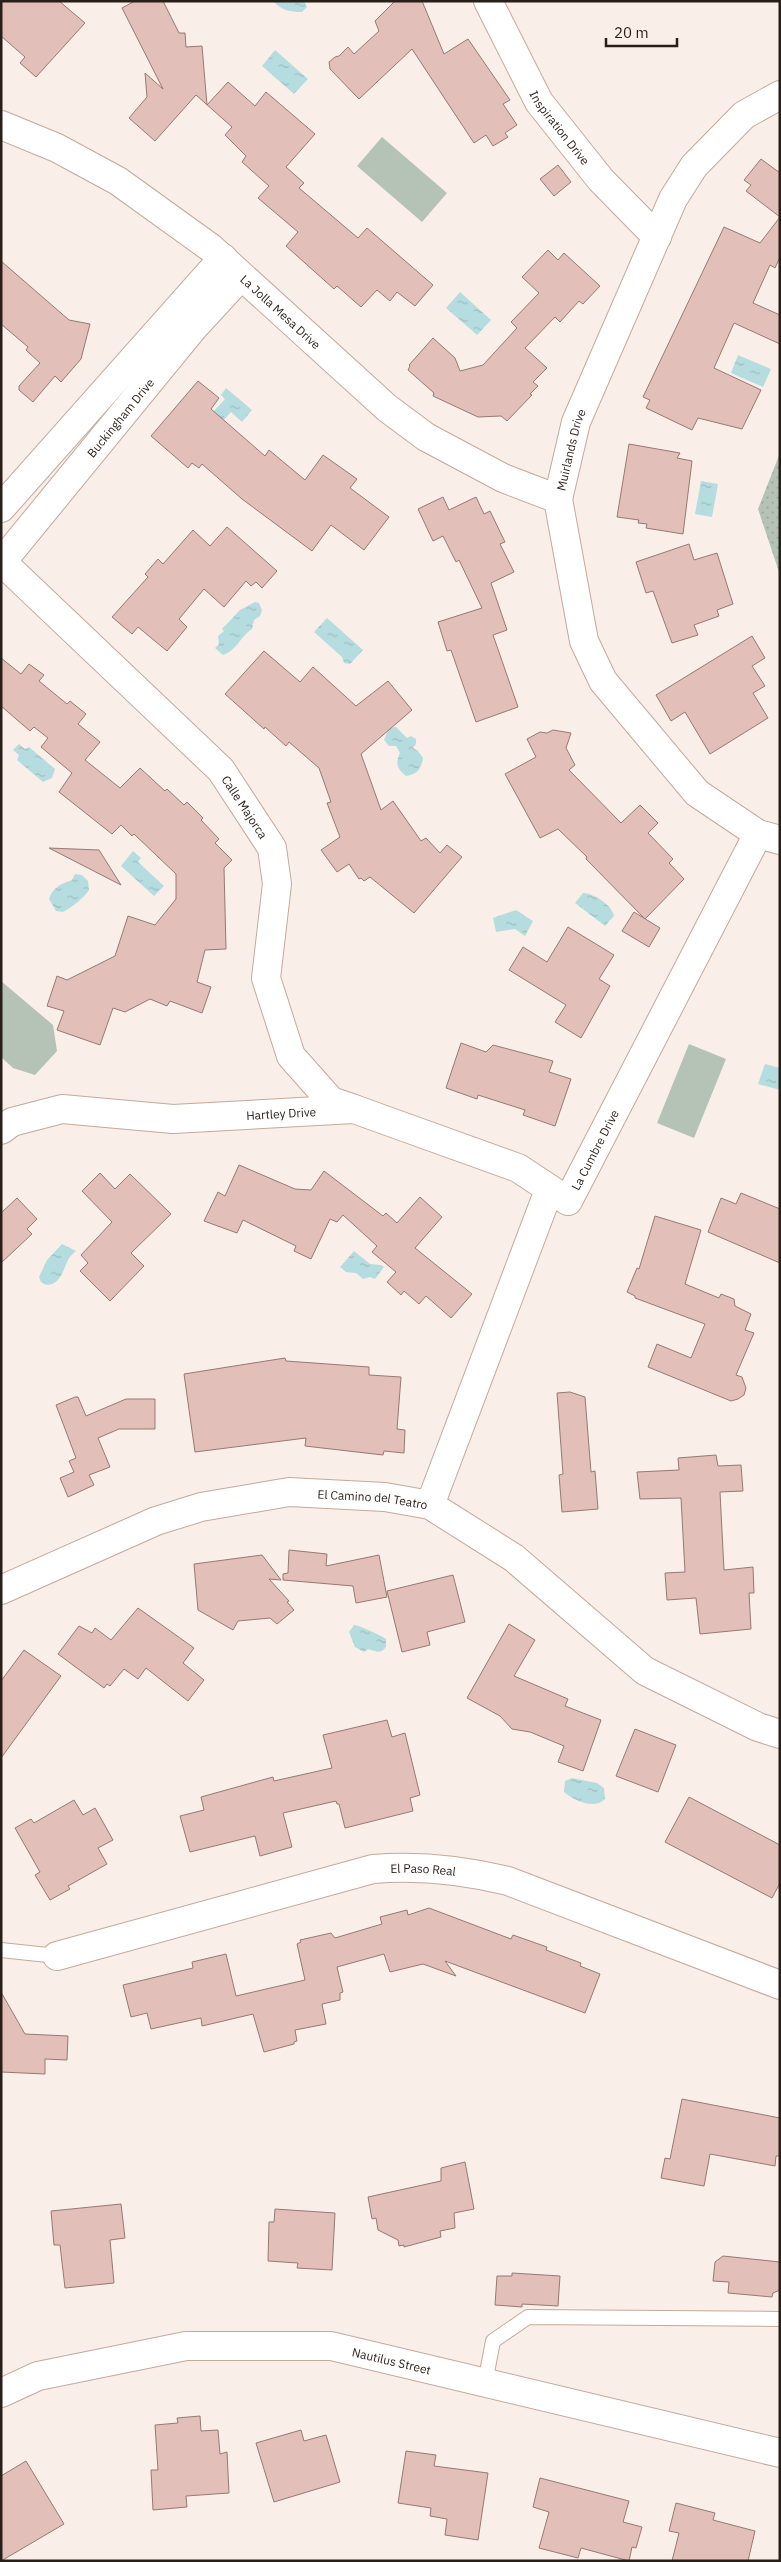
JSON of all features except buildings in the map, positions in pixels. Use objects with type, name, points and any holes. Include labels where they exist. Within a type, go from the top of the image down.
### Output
[{"type":"street","name":"Inspiration Drive","points":[[488,1],[540,102],[600,180],[657,237]]},
{"type":"street","name":"Muirlands Drive","points":[[769,837],[697,793],[603,681],[584,640],[558,499],[576,422],[673,199],[694,166],[744,115],[780,96]]},
{"type":"street","name":"La Jolla Mesa Drive","points":[[1,125],[57,148],[118,181],[232,267],[387,408],[426,437],[503,478],[558,499]]},
{"type":"street","points":[[1,508],[232,267]]},
{"type":"street","name":"Buckingham Drive","points":[[2,562],[194,327],[232,267]]},
{"type":"street","name":"Calle Majorca","points":[[2,562],[221,770],[272,848],[277,884],[266,978],[291,1056],[331,1101],[354,1109]]},
{"type":"street","name":"La Cumbre Drive","points":[[430,1505],[549,1190],[568,1200],[769,837]]},
{"type":"street","name":"Hartley Drive","points":[[1,1130],[12,1122],[62,1110],[173,1119],[354,1109],[518,1168],[549,1190]]},
{"type":"street","name":"El Camino del Teatro","points":[[1,1590],[156,1521],[202,1507],[288,1492],[385,1497],[430,1505],[514,1558],[645,1671],[758,1727],[780,1734]]},
{"type":"street","name":"El Paso Real","points":[[57,1956],[373,1869],[408,1866],[465,1871],[508,1881],[780,1985]]},
{"type":"street","name":"Nautilus Street","points":[[1,2393],[38,2376],[186,2346],[331,2346],[780,2453]]},
{"type":"lane","points":[[1,1950],[57,1956]]},
{"type":"lane","points":[[485,2383],[493,2341],[528,2316],[780,2319]]},
{"type":"green space","points":[[382,137],[447,193],[422,222],[357,166]]},
{"type":"green space","points":[[780,453],[780,575],[758,509]]},
{"type":"green space","points":[[1,981],[53,1025],[57,1051],[35,1075],[13,1068],[1,1057]]},
{"type":"green space","points":[[689,1044],[726,1059],[694,1138],[657,1123]]},
{"type":"water","points":[[273,1],[304,1],[307,7],[302,12],[290,11],[279,7]]},
{"type":"water","points":[[275,50],[308,79],[294,94],[262,66]]},
{"type":"water","points":[[460,292],[491,320],[477,335],[446,308]]},
{"type":"water","points":[[738,355],[771,369],[763,387],[731,373]]},
{"type":"water","points":[[226,388],[252,410],[242,422],[231,412],[223,421],[213,412],[225,399],[221,395]]},
{"type":"water","points":[[701,481],[718,484],[712,517],[695,514]]},
{"type":"water","points":[[255,602],[259,603],[262,610],[260,616],[254,620],[252,629],[235,647],[223,655],[215,648],[219,644],[218,636],[224,631],[222,629],[240,610]]},
{"type":"water","points":[[327,618],[363,650],[350,664],[344,663],[342,657],[314,632]]},
{"type":"water","points":[[396,727],[407,738],[411,736],[416,739],[416,744],[413,748],[423,758],[421,766],[416,773],[406,776],[399,769],[397,763],[400,753],[396,746],[389,746],[384,740],[389,728]]},
{"type":"water","points":[[19,744],[25,749],[29,747],[55,769],[52,778],[43,782],[17,760],[19,755],[13,750]]},
{"type":"water","points":[[133,851],[141,858],[138,862],[164,886],[154,896],[121,866]]},
{"type":"water","points":[[75,874],[82,875],[88,881],[89,890],[81,900],[63,912],[56,911],[49,899],[51,895],[58,886],[72,880]]},
{"type":"water","points":[[583,893],[598,898],[613,912],[614,916],[605,926],[575,903]]},
{"type":"water","points":[[516,910],[533,921],[525,936],[515,929],[496,932],[493,918]]},
{"type":"water","points":[[765,1064],[780,1068],[780,1090],[758,1084]]},
{"type":"water","points":[[62,1244],[76,1251],[69,1259],[58,1279],[52,1284],[47,1285],[41,1282],[39,1277],[47,1260]]},
{"type":"water","points":[[354,1251],[370,1264],[384,1267],[375,1279],[370,1277],[363,1279],[356,1273],[346,1272],[340,1267]]},
{"type":"water","points":[[354,1625],[386,1639],[386,1647],[380,1652],[368,1649],[364,1652],[355,1647],[349,1632]]},
{"type":"water","points":[[572,1778],[597,1783],[604,1788],[605,1799],[596,1804],[590,1804],[568,1795],[564,1792],[565,1781]]}]
